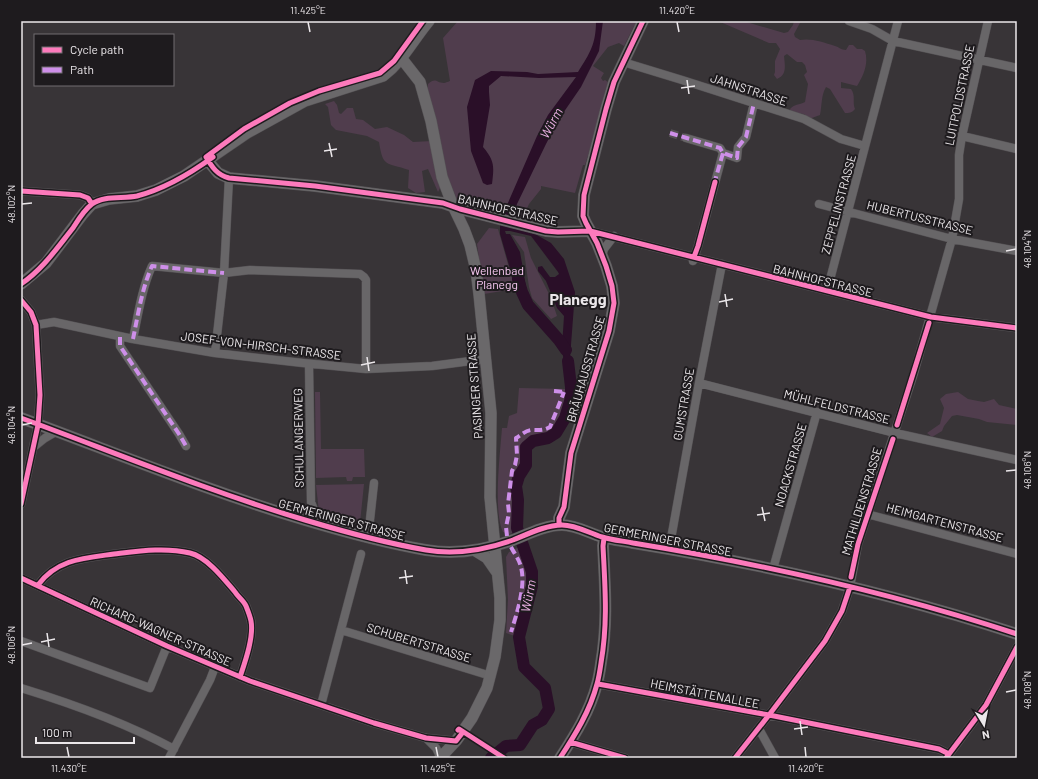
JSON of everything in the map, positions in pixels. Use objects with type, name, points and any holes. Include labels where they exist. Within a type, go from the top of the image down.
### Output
[{"type":"main road","points":[[21,284],[46,263],[92,204],[108,199],[137,196],[156,190],[184,176],[208,161],[242,136],[281,113],[319,96],[383,76],[393,69],[402,59],[429,21]]},
{"type":"main road","name":"BRÄUHAUSSTRASSE","points":[[564,526],[559,518],[564,507],[571,453],[609,331],[614,303],[612,286],[602,256],[583,216],[584,195],[614,82],[642,21]]},
{"type":"main road","name":"PASINGER STRASSE","points":[[402,59],[420,82],[423,90],[431,120],[442,178],[470,245],[476,270],[491,413],[490,497],[500,598],[500,620],[495,657],[491,676],[472,718],[456,741],[440,758]]},
{"type":"main road","name":"BAHNHOFSTRASSE","points":[[208,161],[218,173],[229,178],[315,186],[443,203],[496,218],[552,231],[590,231]]},
{"type":"main road","points":[[464,228],[470,219],[477,213]]},
{"type":"main road","name":"GERMERINGER STRASSE","points":[[21,418],[230,496],[287,515],[368,538],[430,551],[464,552],[564,526],[604,538],[773,569],[850,587],[938,610],[1017,634]]},
{"type":"main road","points":[[560,758],[586,714],[598,684],[605,640],[606,613],[603,546],[604,538]]},
{"type":"main road","points":[[474,550],[487,558],[492,563],[497,573]]},
{"type":"street","points":[[849,21],[872,29],[893,41],[1017,68]]},
{"type":"street","name":"ZEPPELINSTRASSE","points":[[827,291],[898,21]]},
{"type":"street","name":"LUITPOLDSTRASSE","points":[[952,239],[959,199],[959,162],[962,136],[988,21]]},
{"type":"street","name":"JAHNSTRASSE","points":[[623,61],[804,119],[841,138],[865,146]]},
{"type":"street","points":[[686,138],[720,148],[723,153],[736,158],[738,147],[746,137],[754,103]]},
{"type":"street","points":[[962,136],[1017,149]]},
{"type":"street","points":[[693,259],[698,246],[723,153]]},
{"type":"street","points":[[215,353],[224,274],[229,178]]},
{"type":"street","points":[[21,191],[80,195],[88,198],[92,204]]},
{"type":"street","name":"HUBERTUSSTRASSE","points":[[819,204],[952,239],[1017,251]]},
{"type":"street","name":"BAHNHOFSTRASSE","points":[[590,231],[614,236],[693,259],[722,264],[930,317],[1017,328]]},
{"type":"street","points":[[602,256],[604,249],[614,236]]},
{"type":"street","name":"MATHILDENSTRASSE","points":[[735,758],[769,716],[825,641],[842,611],[850,587],[858,544],[895,433],[952,239]]},
{"type":"street","name":"GUMSTRASSE","points":[[669,550],[722,264]]},
{"type":"street","points":[[132,340],[152,266],[224,274],[250,270],[360,274],[364,277],[366,286],[366,369]]},
{"type":"street","points":[[21,300],[31,312],[36,325],[40,394],[38,425],[34,446],[23,485],[21,504]]},
{"type":"street","name":"JOSEF-VON-HIRSCH-STRASSE","points":[[36,325],[54,322],[132,340],[215,353],[366,369],[432,366],[486,359]]},
{"type":"street","points":[[120,337],[120,346],[186,446]]},
{"type":"street","name":"SCHULANGERWEG","points":[[308,364],[311,498],[314,510]]},
{"type":"street","name":"MÜHLFELDSTRASSE","points":[[699,383],[895,433],[1017,460]]},
{"type":"street","name":"NOACKSTRASSE","points":[[773,569],[817,412]]},
{"type":"street","points":[[34,446],[57,431]]},
{"type":"street","points":[[368,538],[374,483]]},
{"type":"street","name":"HEIMGARTENSTRASSE","points":[[867,514],[1017,554]]},
{"type":"street","points":[[38,586],[50,572],[68,562],[86,558],[158,549],[191,553],[204,560],[216,571],[246,606],[251,621],[252,635],[240,677]]},
{"type":"street","points":[[321,706],[361,554]]},
{"type":"street","name":"RICHARD-WAGNER-STRASSE","points":[[21,578],[167,646],[240,677],[374,723],[426,738],[456,741]]},
{"type":"street","name":"SCHUBERTSTRASSE","points":[[341,630],[491,676]]},
{"type":"street","points":[[21,641],[150,688],[167,646]]},
{"type":"street","points":[[947,756],[986,705],[1017,647]]},
{"type":"street","points":[[169,758],[210,680],[215,667]]},
{"type":"street","name":"HEIMSTÄTTENALLEE","points":[[598,684],[939,749],[947,756]]},
{"type":"street","points":[[21,688],[102,716],[160,741],[174,749]]},
{"type":"street","points":[[759,728],[775,758]]},
{"type":"street","points":[[426,738],[436,748],[440,758]]},
{"type":"street","points":[[570,742],[625,758]]},
{"type":"green space","points":[[458,21],[639,21],[634,26],[624,46],[619,43],[608,47],[593,66],[604,73],[601,78],[603,81],[605,80],[608,82],[607,95],[575,193],[541,186],[541,189],[529,204],[523,217],[498,214],[457,200],[447,176],[426,89],[428,88],[428,84],[433,81],[444,83],[450,81],[443,38]]},
{"type":"green space","points":[[718,21],[743,21],[784,33],[788,32],[794,21],[801,21],[794,34],[795,37],[800,40],[817,41],[836,46],[844,50],[846,50],[849,45],[853,45],[857,49],[862,49],[865,51],[866,65],[857,86],[841,82],[841,88],[851,89],[854,97],[855,109],[852,112],[845,113],[830,89],[826,87],[822,97],[820,115],[809,119],[804,114],[791,113],[790,109],[792,107],[805,102],[808,84],[804,75],[807,72],[805,65],[802,62],[797,62],[787,54],[784,56],[784,73],[777,79],[774,75],[775,61],[780,49],[776,43],[769,43]]},
{"type":"green space","points":[[334,101],[337,105],[339,113],[341,114],[347,108],[353,108],[356,119],[363,120],[375,129],[387,127],[404,135],[413,142],[432,141],[442,184],[438,192],[428,169],[422,171],[425,192],[416,193],[408,188],[409,170],[387,163],[382,156],[379,142],[367,136],[336,130],[331,125],[328,107],[325,104]]},
{"type":"green space","name":"Wellenbad Planegg","points":[[489,228],[498,229],[515,289],[484,294],[477,244]]},
{"type":"green space","name":"Wellenbad Planegg","points":[[512,235],[525,237],[531,258],[551,298],[557,316],[551,319],[532,298],[524,252]]},
{"type":"green space","points":[[519,388],[566,389],[562,415],[556,427],[549,434],[531,438],[523,445],[522,464],[515,474],[513,487],[515,500],[515,532],[509,534],[503,532],[498,511],[499,467],[502,428],[507,428],[509,416],[517,413]]},
{"type":"green space","points":[[315,392],[320,392],[321,449],[364,449],[365,477],[353,477],[352,481],[347,481],[346,477],[316,478]]},
{"type":"green space","points":[[958,392],[968,399],[984,402],[994,399],[999,405],[1017,409],[1017,425],[987,422],[957,415],[952,416],[942,431],[932,437],[927,433],[940,424],[944,408],[940,399],[946,394]]},
{"type":"green space","points":[[364,484],[360,523],[319,512],[316,485]]},
{"type":"green space","points":[[519,547],[529,574],[528,587],[515,636],[506,633],[508,600],[506,557],[509,552]]},
{"type":"water","points":[[596,21],[603,21],[599,51],[581,87],[559,119],[546,144],[517,204],[511,227],[535,234],[551,243],[564,259],[575,292],[570,377],[565,373],[562,347],[564,316],[557,308],[546,281],[538,271],[538,267],[542,266],[550,277],[555,277],[559,274],[531,236],[505,231],[506,234],[510,234],[520,252],[527,292],[521,294],[517,293],[500,234],[500,226],[504,212],[537,136],[548,115],[576,77],[539,78],[501,76],[489,86],[490,105],[483,147],[490,156],[493,164],[492,184],[487,185],[483,183],[471,151],[467,107],[475,80],[491,71],[527,72],[538,74],[578,72],[592,48],[595,36]]},
{"type":"waterway","name":"Würm","points":[[518,279],[528,305],[566,350]]},
{"type":"waterway","name":"Würm","points":[[491,758],[506,746],[520,745],[533,725],[542,720],[549,709],[545,688],[524,667],[519,637],[532,586],[532,572],[517,528],[518,500],[516,486],[519,476],[526,465],[526,447],[533,441],[548,438],[556,433],[565,418],[571,398],[568,361]]},
{"type":"tunnel","points":[[670,133],[686,138]]},
{"type":"marked path","points":[[670,133],[720,148],[723,153],[737,158],[738,147],[746,137],[754,103]]},
{"type":"marked path","points":[[714,184],[723,153]]},
{"type":"marked path","points":[[133,339],[143,292],[152,266],[224,273]]},
{"type":"marked path","points":[[120,337],[120,346],[186,446]]},
{"type":"marked path","points":[[554,391],[565,392]]},
{"type":"marked path","points":[[507,536],[506,527],[509,513],[508,504],[512,471],[517,455],[516,438],[531,430],[543,430],[550,427],[564,392]]},
{"type":"marked path","points":[[511,547],[518,559],[522,574],[522,591],[511,632]]},
{"type":"cycle path","points":[[423,21],[394,61],[380,73],[319,91],[290,103],[244,129],[206,157],[210,164],[218,173],[229,178],[315,186],[443,203],[460,209],[546,231],[590,231],[931,317],[1017,328]]},
{"type":"cycle path","points":[[559,525],[559,518],[564,507],[571,453],[609,331],[614,303],[612,286],[606,266],[597,243],[583,216],[584,195],[614,82],[643,21]]},
{"type":"cycle path","points":[[21,284],[36,272],[49,258],[79,218],[92,204],[102,199],[132,197],[147,193],[186,175],[213,157]]},
{"type":"cycle path","points":[[694,257],[715,182]]},
{"type":"cycle path","points":[[21,191],[80,195],[88,198],[92,204]]},
{"type":"cycle path","points":[[21,300],[31,312],[36,325],[40,395],[38,425],[21,504]]},
{"type":"cycle path","points":[[897,425],[929,323]]},
{"type":"cycle path","points":[[21,418],[233,497],[320,524],[395,544],[426,550],[448,552],[470,551],[502,544],[550,526],[567,525],[610,539],[730,560],[826,581],[922,605],[1017,634]]},
{"type":"cycle path","points":[[851,577],[858,544],[893,439]]},
{"type":"cycle path","points":[[560,758],[586,713],[594,694],[599,676],[605,633],[604,538]]},
{"type":"cycle path","points":[[38,585],[54,570],[72,561],[82,559],[152,550],[181,551],[196,555],[203,559],[220,575],[244,602],[249,614],[252,627],[248,649],[240,677]]},
{"type":"cycle path","points":[[21,578],[167,646],[250,681],[374,723],[426,738],[456,741],[463,732]]},
{"type":"cycle path","points":[[735,758],[825,641],[842,611],[850,587]]},
{"type":"cycle path","points":[[946,758],[986,705],[1017,647]]},
{"type":"cycle path","points":[[598,684],[769,715],[939,749],[949,754]]},
{"type":"cycle path","points":[[458,730],[459,729],[504,758]]},
{"type":"cycle path","points":[[570,742],[625,758]]},
{"type":"district","name":"Planegg","points":[[578,298]]}]
